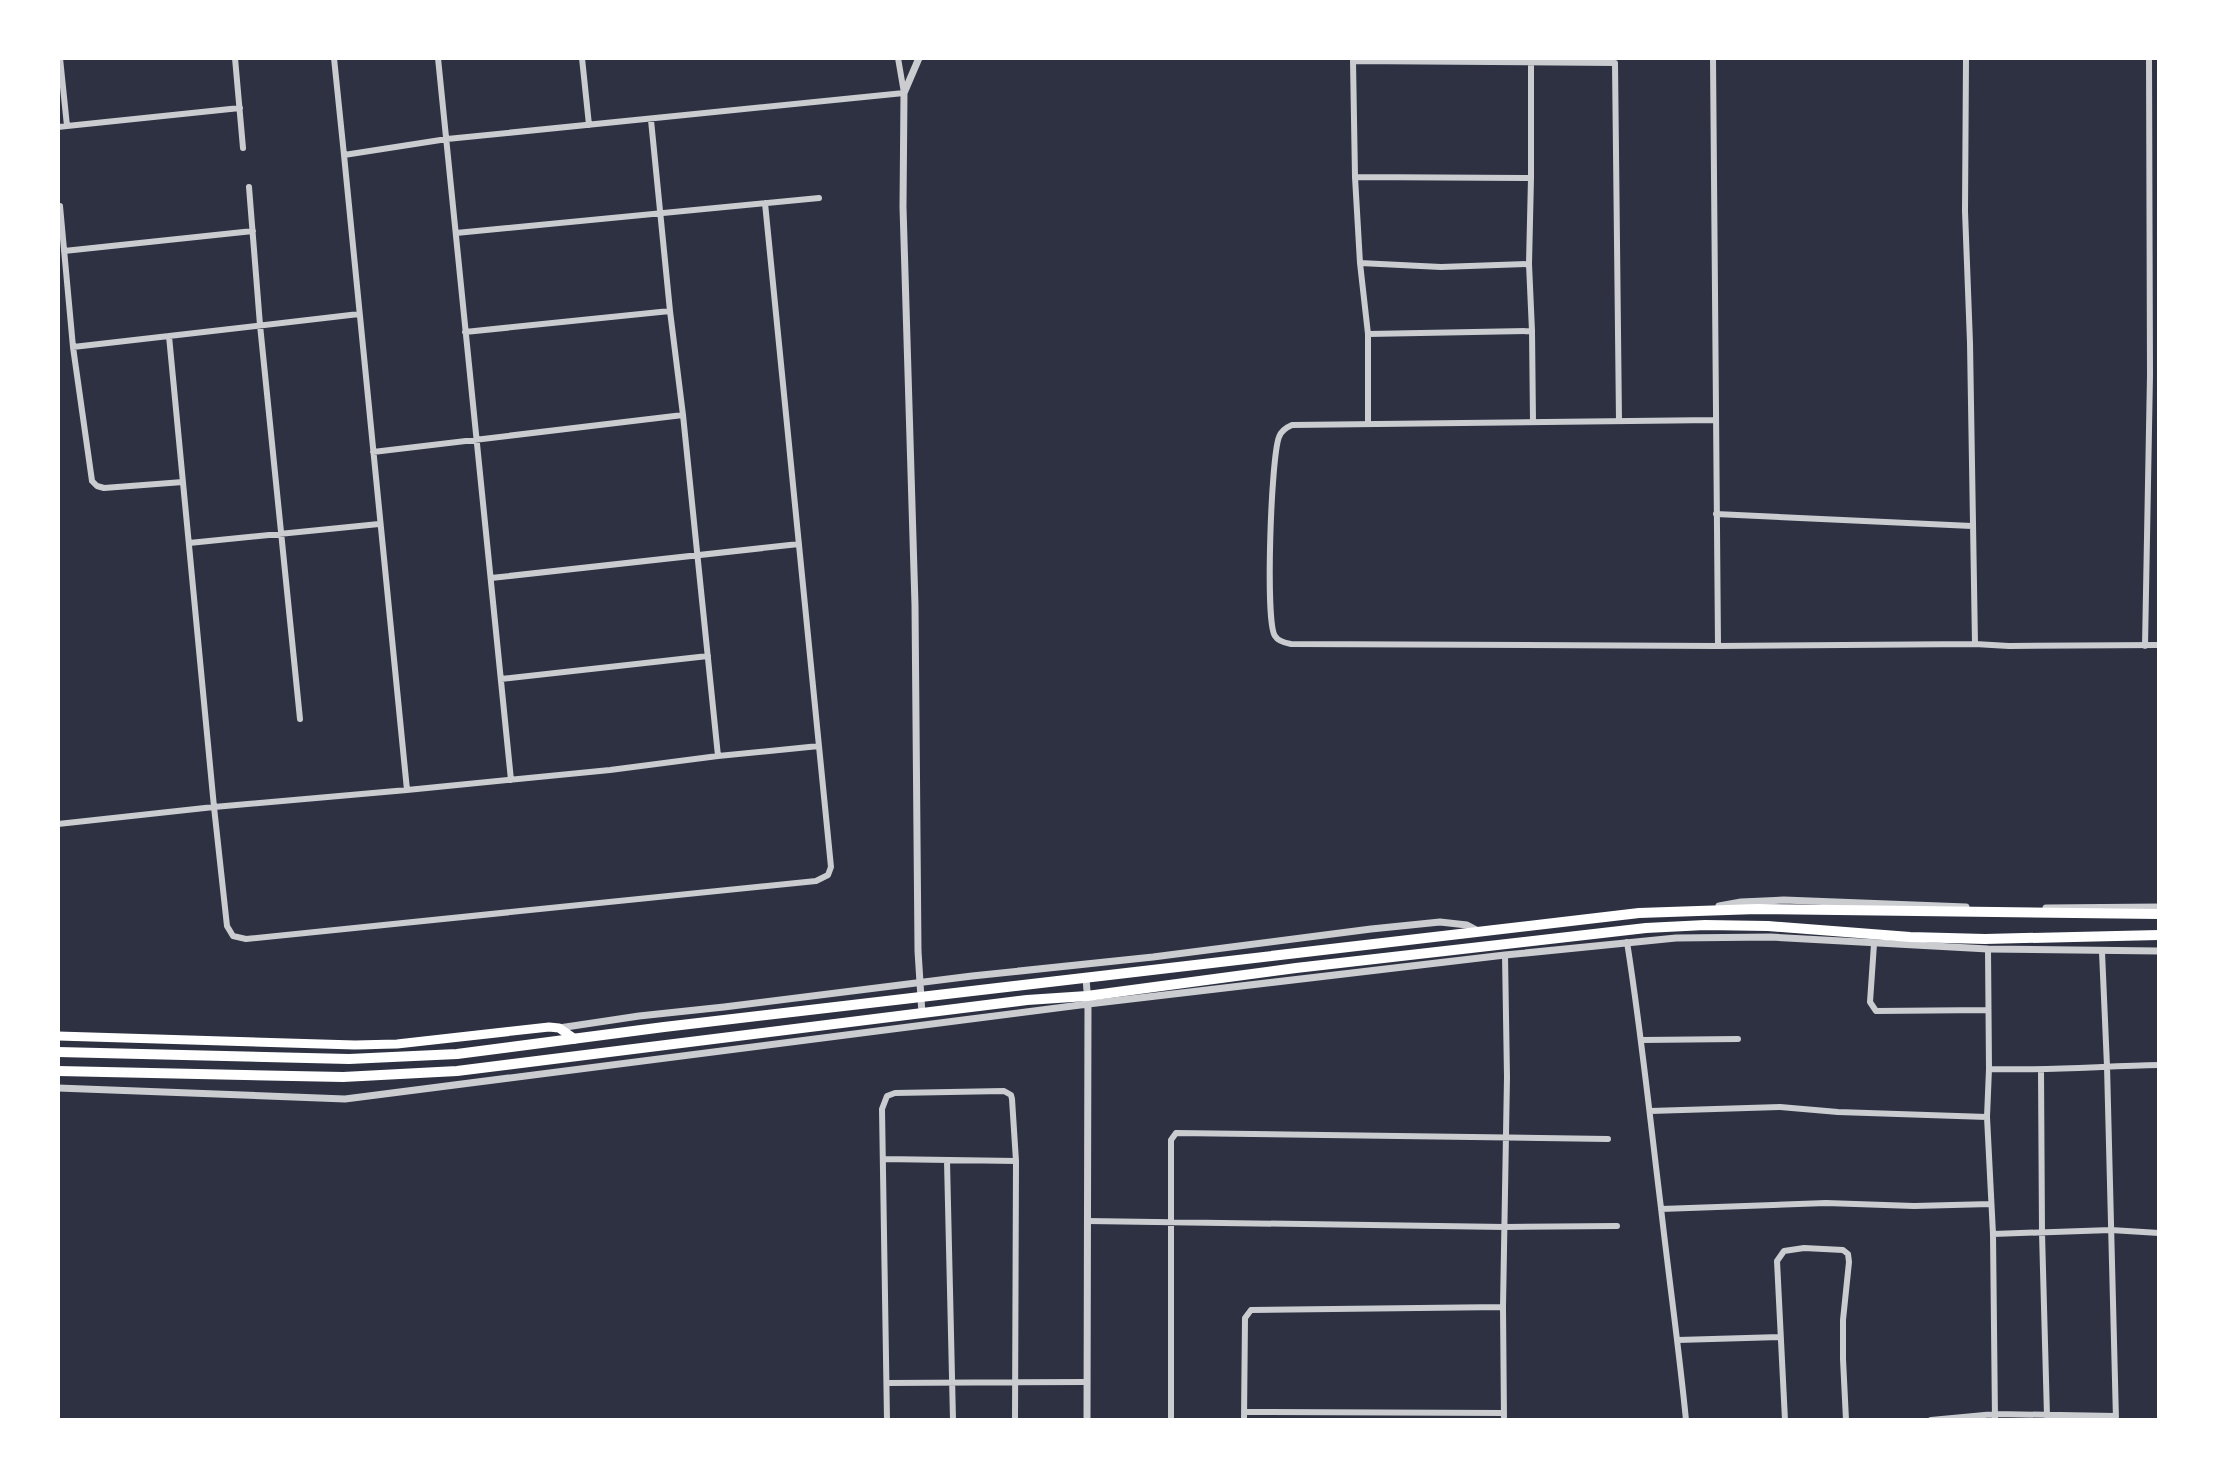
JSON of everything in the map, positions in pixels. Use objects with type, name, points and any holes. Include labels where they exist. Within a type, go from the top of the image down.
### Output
[{"type":"highway","points":[[58,1052],[349,1059],[457,1054],[1639,913],[1701,910],[2159,914]]},
{"type":"highway","points":[[58,1071],[343,1077],[457,1071],[1027,1000],[1088,1000],[1296,968],[1646,928],[1705,925],[1770,932],[1985,939],[2159,935]]},
{"type":"main road","points":[[58,1036],[355,1045],[397,1044],[549,1027],[559,1028],[575,1039]]},
{"type":"street","points":[[60,58],[67,126]]},
{"type":"street","points":[[235,58],[243,148]]},
{"type":"street","points":[[334,58],[407,790]]},
{"type":"street","points":[[438,58],[511,780]]},
{"type":"street","points":[[582,58],[589,125]]},
{"type":"street","points":[[898,58],[904,93],[905,305],[915,605],[917,936],[922,1014]]},
{"type":"street","points":[[904,93],[919,58]]},
{"type":"street","points":[[1713,58],[1718,646]]},
{"type":"street","points":[[1966,58],[1965,211],[1975,644]]},
{"type":"street","points":[[2145,646],[2150,375],[2149,58]]},
{"type":"street","points":[[1368,424],[1368,334],[1355,177],[1353,59],[1615,63],[1619,421]]},
{"type":"street","points":[[1531,61],[1529,264],[1533,422]]},
{"type":"street","points":[[344,155],[447,139],[904,93]]},
{"type":"street","points":[[58,127],[240,108]]},
{"type":"street","points":[[651,120],[718,756]]},
{"type":"street","points":[[1355,177],[1531,178]]},
{"type":"street","points":[[249,187],[300,719]]},
{"type":"street","points":[[456,233],[819,198]]},
{"type":"street","points":[[169,336],[214,807],[227,926],[233,936],[246,939],[816,881],[825,878],[831,870],[765,203]]},
{"type":"street","points":[[60,206],[73,347],[92,481],[104,488],[183,482]]},
{"type":"street","points":[[64,251],[253,231]]},
{"type":"street","points":[[1360,263],[1441,267],[1529,264]]},
{"type":"street","points":[[465,332],[670,311]]},
{"type":"street","points":[[73,347],[359,314]]},
{"type":"street","points":[[1368,334],[1532,331]]},
{"type":"street","points":[[373,452],[683,415]]},
{"type":"street","points":[[1715,420],[1286,427],[1278,438],[1272,483],[1272,631],[1282,642],[1291,644],[2159,645]]},
{"type":"street","points":[[1716,514],[1972,526]]},
{"type":"street","points":[[189,543],[379,524]]},
{"type":"street","points":[[491,578],[799,544]]},
{"type":"street","points":[[501,679],[708,656]]},
{"type":"street","points":[[58,824],[610,770],[819,746]]},
{"type":"street","points":[[1701,910],[1762,900],[2006,908],[2159,907]]},
{"type":"street","points":[[559,1028],[1314,935],[1440,922],[1467,925],[1482,932]]},
{"type":"street","points":[[58,1088],[345,1099],[1088,1000],[1676,938],[1770,932],[1874,944],[2159,951]]},
{"type":"street","points":[[1627,942],[1642,1040],[1686,1420]]},
{"type":"street","points":[[1874,944],[1870,1002],[1876,1011],[1988,1010]]},
{"type":"street","points":[[1988,949],[1987,1117],[1993,1234],[1995,1417]]},
{"type":"street","points":[[1931,1420],[2047,1416],[2116,1418],[2102,952]]},
{"type":"street","points":[[1503,1307],[1251,1310],[1245,1318],[1244,1416],[1504,1417],[1505,955]]},
{"type":"street","points":[[1086,978],[1087,1420]]},
{"type":"street","points":[[1642,1040],[1738,1039]]},
{"type":"street","points":[[1989,1069],[2041,1071],[2159,1065]]},
{"type":"street","points":[[2041,1071],[2047,1416]]},
{"type":"street","points":[[887,1420],[882,1109],[887,1096],[895,1093],[1004,1091],[1012,1099],[1016,1161],[1015,1420]]},
{"type":"street","points":[[1650,1111],[1780,1107],[1987,1117]]},
{"type":"street","points":[[1171,1420],[1171,1140],[1174,1134],[1608,1139]]},
{"type":"street","points":[[883,1159],[1016,1161]]},
{"type":"street","points":[[947,1161],[953,1420]]},
{"type":"street","points":[[1661,1209],[1826,1203],[1914,1206],[1991,1204]]},
{"type":"street","points":[[1088,1221],[1617,1226]]},
{"type":"street","points":[[1993,1234],[2111,1230],[2159,1233]]},
{"type":"street","points":[[1785,1420],[1777,1261],[1784,1251],[1804,1248],[1843,1250],[1848,1254],[1843,1320],[1846,1420]]},
{"type":"street","points":[[1678,1340],[1780,1337]]},
{"type":"street","points":[[887,1383],[1087,1382]]}]
